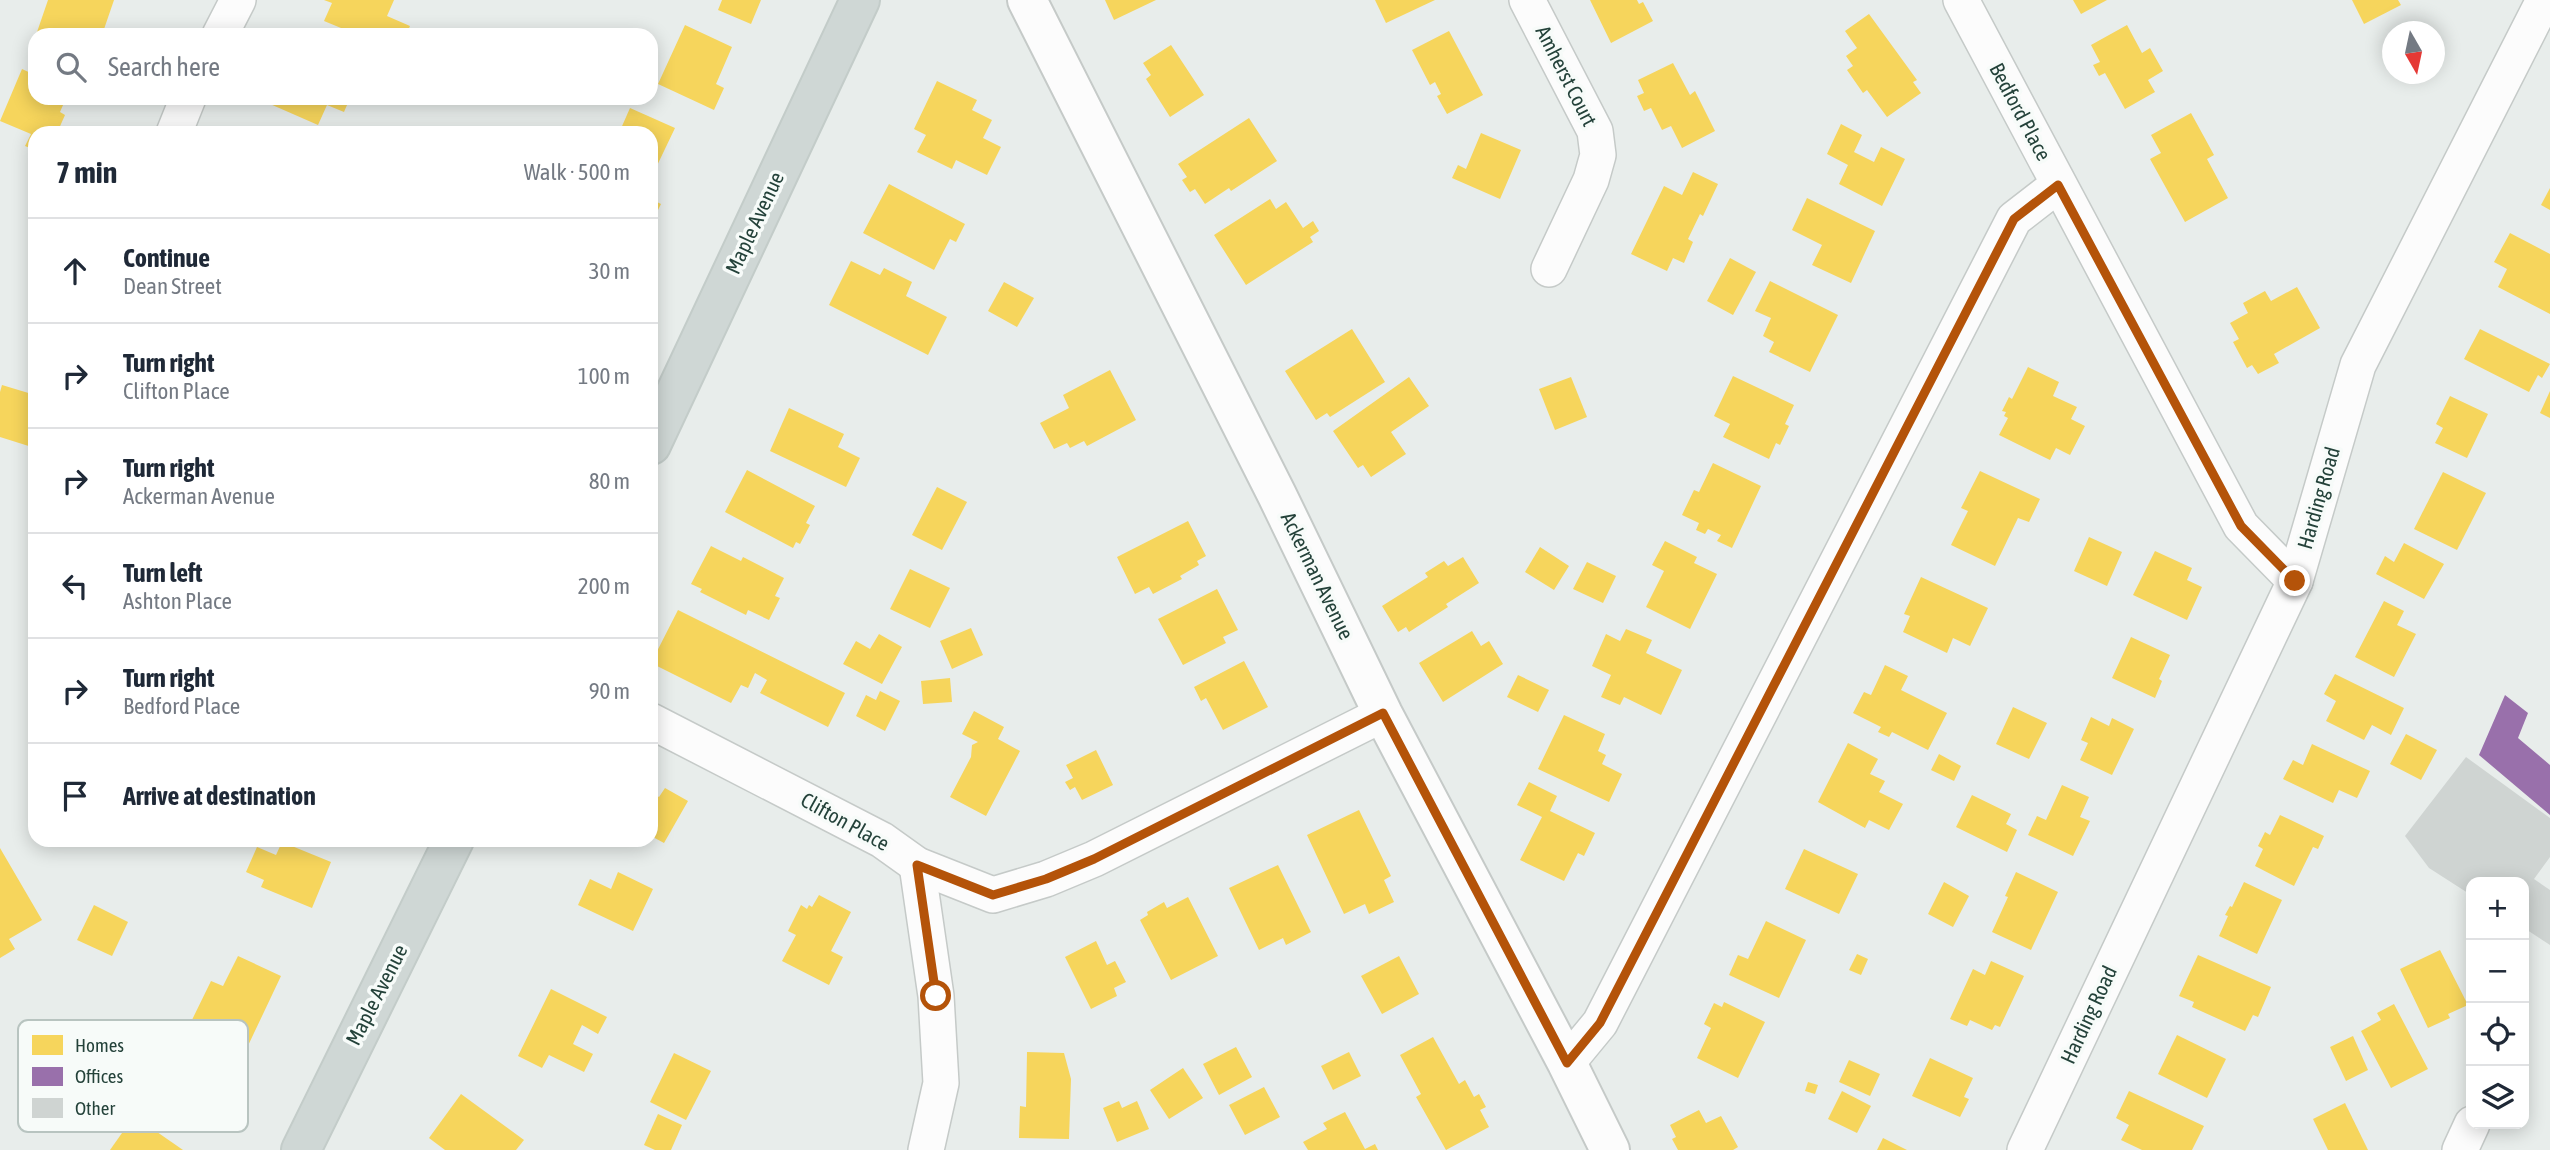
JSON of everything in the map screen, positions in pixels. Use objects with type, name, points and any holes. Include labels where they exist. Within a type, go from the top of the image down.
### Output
[{"type":"main road","name":"Maple Avenue","points":[[658,430],[860,0]]},
{"type":"main road","name":"Maple Avenue","points":[[301,1150],[451,847]]},
{"type":"street","points":[[223,28],[237,0]]},
{"type":"street","name":"Ackerman Avenue","points":[[1027,0],[1278,495],[1383,713],[1610,1150]]},
{"type":"street","name":"Amherst Court","points":[[1527,0],[1595,131],[1598,155],[1591,180],[1549,269]]},
{"type":"street","name":"Bedford Place","points":[[1961,0],[2241,526],[2295,581]]},
{"type":"street","name":"Harding Road","points":[[2025,1150],[2295,581],[2358,365],[2539,3]]},
{"type":"street","points":[[177,126],[185,105]]},
{"type":"street","points":[[1567,1063],[1600,1023],[2014,219],[2058,185]]},
{"type":"street","name":"Clifton Place","points":[[658,725],[882,840],[917,865],[993,895],[1046,879],[1094,859],[1383,713]]},
{"type":"street","points":[[917,865],[936,996],[942,1083],[926,1150]]},
{"type":"street","points":[[2460,1150],[2470,1129]]},
{"type":"building: Homes","points":[[48,0],[114,0],[104,28],[38,28]]},
{"type":"building: Homes","points":[[324,0],[394,0],[387,16],[410,26],[341,28],[324,21],[332,3]]},
{"type":"building: Homes","points":[[722,0],[761,0],[751,24],[718,10]]},
{"type":"building: Homes","points":[[1105,0],[1156,0],[1114,20]]},
{"type":"building: Homes","points":[[1375,0],[1435,0],[1386,23]]},
{"type":"building: Homes","points":[[1590,0],[1637,0],[1639,4],[1643,2],[1653,21],[1611,43]]},
{"type":"building: Homes","points":[[2073,0],[2107,0],[2081,14]]},
{"type":"building: Homes","points":[[2352,0],[2398,0],[2401,5],[2364,24]]},
{"type":"building: Homes","points":[[1869,14],[1917,80],[1913,82],[1921,93],[1887,117],[1867,90],[1863,93],[1847,70],[1853,66],[1846,56],[1857,48],[1845,31]]},
{"type":"building: Homes","points":[[685,25],[732,47],[716,84],[724,88],[714,110],[658,84]]},
{"type":"building: Homes","points":[[2127,25],[2142,53],[2150,48],[2163,71],[2148,80],[2155,92],[2125,109],[2105,73],[2099,76],[2093,65],[2100,62],[2091,45]]},
{"type":"building: Homes","points":[[1449,31],[1483,95],[1447,114],[1437,96],[1441,94],[1435,82],[1430,85],[1412,50]]},
{"type":"building: Homes","points":[[1171,45],[1204,95],[1170,117],[1146,79],[1151,75],[1143,63]]},
{"type":"building: Homes","points":[[1673,63],[1690,95],[1695,91],[1715,131],[1682,148],[1671,126],[1662,130],[1651,108],[1644,111],[1637,96],[1644,93],[1638,80]]},
{"type":"building: Homes","points":[[22,69],[28,72],[28,105],[63,105],[60,112],[65,115],[60,126],[28,126],[28,133],[0,121]]},
{"type":"building: Homes","points":[[937,81],[977,100],[972,110],[992,120],[983,138],[1001,147],[987,175],[956,160],[952,169],[917,152],[926,135],[914,129]]},
{"type":"building: Homes","points":[[272,105],[327,105],[318,125]]},
{"type":"building: Homes","points":[[327,105],[347,105],[344,112]]},
{"type":"building: Homes","points":[[630,108],[675,128],[658,164],[658,126],[622,126]]},
{"type":"building: Homes","points":[[2191,113],[2214,155],[2207,159],[2228,198],[2185,222],[2150,159],[2161,153],[2151,135]]},
{"type":"building: Homes","points":[[1249,118],[1277,161],[1231,191],[1229,188],[1205,204],[1195,189],[1190,192],[1182,180],[1187,177],[1178,164]]},
{"type":"building: Homes","points":[[1841,124],[1862,135],[1854,152],[1874,162],[1881,147],[1905,159],[1882,206],[1839,184],[1848,165],[1827,154]]},
{"type":"building: Homes","points":[[1481,133],[1521,150],[1500,199],[1452,178],[1458,165],[1466,169]]},
{"type":"building: Homes","points":[[1693,172],[1718,184],[1703,216],[1700,214],[1688,239],[1693,242],[1684,263],[1673,258],[1667,271],[1631,254],[1664,186],[1682,195]]},
{"type":"building: Homes","points":[[889,184],[965,224],[956,242],[950,239],[934,270],[863,233]]},
{"type":"building: Homes","points":[[2550,188],[2550,210],[2541,205]]},
{"type":"building: Homes","points":[[1807,198],[1875,231],[1851,283],[1812,265],[1822,245],[1792,230]]},
{"type":"building: Homes","points":[[1270,199],[1276,209],[1286,202],[1303,228],[1313,221],[1319,231],[1310,237],[1313,242],[1246,285],[1214,235]]},
{"type":"building: Homes","points":[[2510,233],[2550,254],[2550,314],[2498,287],[2507,269],[2494,262]]},
{"type":"building: Homes","points":[[1730,258],[1756,272],[1733,315],[1707,301]]},
{"type":"building: Homes","points":[[851,261],[880,275],[884,268],[912,282],[906,296],[947,317],[928,355],[829,305]]},
{"type":"building: Homes","points":[[1770,281],[1838,315],[1810,372],[1769,352],[1774,342],[1763,336],[1771,318],[1755,311]]},
{"type":"building: Homes","points":[[1004,282],[1034,298],[1017,327],[988,311]]},
{"type":"building: Homes","points":[[2297,287],[2320,328],[2274,354],[2279,363],[2258,374],[2252,365],[2247,368],[2233,342],[2239,339],[2230,323],[2248,313],[2243,303],[2265,291],[2271,301]]},
{"type":"building: Homes","points":[[1352,329],[1385,382],[1330,417],[1327,413],[1316,420],[1285,371]]},
{"type":"building: Homes","points":[[2480,329],[2550,364],[2542,378],[2538,375],[2529,392],[2464,359]]},
{"type":"building: Homes","points":[[2028,367],[2059,382],[2053,396],[2077,407],[2071,419],[2085,426],[2070,455],[2056,448],[2050,460],[1999,435],[2008,418],[2004,416],[2006,412],[2002,411],[2009,397],[2012,399]]},
{"type":"building: Homes","points":[[1110,370],[1136,420],[1087,446],[1084,441],[1070,448],[1067,443],[1054,449],[1040,423],[1069,408],[1063,395]]},
{"type":"building: Homes","points":[[1733,376],[1794,405],[1785,424],[1789,426],[1780,445],[1776,443],[1769,459],[1723,437],[1730,424],[1714,416]]},
{"type":"building: Homes","points":[[1409,377],[1429,406],[1391,432],[1406,454],[1371,477],[1363,465],[1358,468],[1333,431]]},
{"type":"building: Homes","points":[[1571,377],[1587,417],[1555,430],[1539,389]]},
{"type":"building: Homes","points":[[2,385],[28,393],[28,446],[0,437]]},
{"type":"building: Homes","points":[[2550,391],[2550,418],[2540,413]]},
{"type":"building: Homes","points":[[2450,396],[2488,414],[2467,458],[2435,443],[2443,428],[2436,424]]},
{"type":"building: Homes","points":[[789,408],[844,434],[838,447],[860,458],[846,487],[770,451]]},
{"type":"building: Homes","points":[[1713,463],[1761,486],[1732,548],[1717,541],[1721,535],[1708,529],[1705,534],[1696,530],[1699,523],[1682,515],[1694,490],[1699,492]]},
{"type":"building: Homes","points":[[747,470],[815,506],[806,523],[810,525],[800,544],[796,542],[793,548],[725,512]]},
{"type":"building: Homes","points":[[1980,471],[2040,499],[2029,522],[2018,518],[1995,566],[1951,545],[1968,511],[1961,508]]},
{"type":"building: Homes","points":[[2443,472],[2486,493],[2457,550],[2414,529]]},
{"type":"building: Homes","points":[[937,487],[967,502],[942,550],[912,535]]},
{"type":"building: Homes","points":[[1188,521],[1206,556],[1197,561],[1199,565],[1180,576],[1182,579],[1153,594],[1149,587],[1135,594],[1117,557]]},
{"type":"building: Homes","points":[[2089,537],[2122,552],[2107,586],[2074,571]]},
{"type":"building: Homes","points":[[1665,541],[1697,557],[1694,563],[1717,574],[1690,629],[1646,607],[1664,571],[1652,565]]},
{"type":"building: Homes","points":[[2404,543],[2444,564],[2424,599],[2376,574],[2385,556],[2394,562]]},
{"type":"building: Homes","points":[[711,546],[741,561],[743,557],[784,578],[775,596],[780,598],[769,620],[748,610],[746,615],[700,592],[702,589],[691,584]]},
{"type":"building: Homes","points":[[1540,547],[1569,566],[1554,590],[1525,572]]},
{"type":"building: Homes","points":[[2155,551],[2192,568],[2187,580],[2202,587],[2187,620],[2133,595]]},
{"type":"building: Homes","points":[[1463,557],[1479,583],[1409,632],[1406,627],[1398,632],[1382,606],[1428,577],[1425,573],[1444,561],[1448,566]]},
{"type":"building: Homes","points":[[1587,562],[1616,576],[1603,603],[1573,589]]},
{"type":"building: Homes","points":[[910,569],[950,588],[930,628],[890,609]]},
{"type":"building: Homes","points":[[1921,577],[1988,608],[1970,646],[1953,638],[1947,653],[1903,632],[1910,616],[1904,614]]},
{"type":"building: Homes","points":[[1217,589],[1238,630],[1223,637],[1226,643],[1183,665],[1158,619]]},
{"type":"building: Homes","points":[[2384,601],[2404,611],[2397,625],[2416,634],[2394,677],[2355,657]]},
{"type":"building: Homes","points":[[678,610],[845,693],[828,727],[760,693],[767,680],[755,673],[748,688],[741,685],[731,703],[658,666],[658,649]]},
{"type":"building: Homes","points":[[971,628],[983,655],[952,669],[940,641]]},
{"type":"building: Homes","points":[[1626,629],[1652,640],[1646,653],[1682,670],[1661,715],[1624,697],[1620,705],[1601,697],[1611,675],[1592,666],[1606,634],[1620,641]]},
{"type":"building: Homes","points":[[1472,631],[1481,646],[1489,641],[1503,664],[1443,702],[1419,663]]},
{"type":"building: Homes","points":[[879,634],[902,647],[882,684],[843,664],[856,641],[870,649]]},
{"type":"building: Homes","points":[[2131,637],[2170,655],[2159,679],[2162,681],[2155,698],[2112,678]]},
{"type":"building: Homes","points":[[1244,661],[1268,707],[1223,730],[1206,698],[1201,701],[1194,687]]},
{"type":"building: Homes","points":[[1885,665],[1908,676],[1901,690],[1947,713],[1928,750],[1892,732],[1889,737],[1878,732],[1881,727],[1853,713],[1864,692],[1871,695]]},
{"type":"building: Homes","points":[[2335,674],[2404,708],[2391,735],[2372,725],[2364,740],[2326,721],[2336,701],[2324,694]]},
{"type":"building: Homes","points":[[1518,675],[1549,690],[1538,712],[1507,697]]},
{"type":"building: Homes","points":[[950,678],[952,702],[923,704],[921,681]]},
{"type":"building: Homes","points":[[880,691],[900,701],[885,731],[856,716],[866,695],[876,700]]},
{"type":"building: Homes","points":[[2013,707],[2047,723],[2029,759],[1996,744]]},
{"type":"building: Homes","points":[[974,711],[1004,727],[998,739],[1020,751],[986,816],[950,797],[971,757],[972,745],[978,742],[962,734]]},
{"type":"building: Homes","points":[[1564,715],[1605,734],[1598,751],[1606,755],[1602,764],[1622,774],[1609,802],[1538,769]]},
{"type":"building: Homes","points":[[2091,717],[2109,726],[2112,718],[2134,729],[2112,775],[2080,760],[2088,743],[2081,740]]},
{"type":"building: Homes","points":[[2406,734],[2437,750],[2421,780],[2390,764]]},
{"type":"building: Homes","points":[[1848,743],[1878,759],[1870,774],[1885,781],[1879,792],[1903,804],[1889,830],[1869,820],[1865,828],[1818,802]]},
{"type":"building: Homes","points":[[2312,744],[2370,771],[2357,798],[2339,790],[2333,803],[2283,779],[2293,760],[2303,765]]},
{"type":"building: Homes","points":[[1096,750],[1113,785],[1082,800],[1075,787],[1070,790],[1065,782],[1073,778],[1066,765]]},
{"type":"building: Homes","points":[[1939,754],[1961,766],[1954,781],[1931,770]]},
{"type":"building: Homes","points":[[1529,782],[1557,796],[1550,811],[1595,833],[1584,856],[1578,853],[1564,881],[1520,860],[1542,817],[1517,805]]},
{"type":"building: Homes","points":[[2062,785],[2089,797],[2080,817],[2090,821],[2073,856],[2028,835],[2037,816],[2046,820]]},
{"type":"building: Homes","points":[[665,788],[688,801],[664,843],[658,840],[659,797]]},
{"type":"building: Homes","points":[[1972,795],[2011,814],[2006,824],[2017,830],[2007,852],[1956,827]]},
{"type":"building: Homes","points":[[1359,810],[1391,876],[1384,880],[1394,902],[1369,914],[1365,904],[1344,914],[1307,835]]},
{"type":"building: Homes","points":[[2280,815],[2324,836],[2318,849],[2313,847],[2294,886],[2255,866],[2263,849],[2258,846],[2265,832],[2270,835]]},
{"type":"building: Homes","points":[[257,847],[276,855],[280,847],[294,847],[331,862],[312,908],[261,887],[264,880],[246,872]]},
{"type":"building: Homes","points":[[0,848],[42,920],[9,939],[15,949],[0,958]]},
{"type":"building: Homes","points":[[1804,849],[1858,874],[1839,914],[1785,889]]},
{"type":"building: Homes","points":[[1278,865],[1311,932],[1286,945],[1283,938],[1259,950],[1229,888]]},
{"type":"building: Homes","points":[[618,872],[653,889],[633,931],[578,905],[590,879],[611,889]]},
{"type":"building: Homes","points":[[2016,872],[2058,892],[2031,950],[1992,932]]},
{"type":"building: Homes","points":[[1944,882],[1969,896],[1953,927],[1928,914]]},
{"type":"building: Homes","points":[[2244,882],[2282,900],[2257,954],[2219,936],[2228,916],[2225,915]]},
{"type":"building: Homes","points":[[819,895],[851,912],[831,951],[843,957],[829,985],[782,961],[796,935],[788,931],[801,905],[807,909],[809,905],[812,907]]},
{"type":"building: Homes","points":[[1188,897],[1218,956],[1171,980],[1140,920],[1148,915],[1147,912],[1164,902],[1167,908]]},
{"type":"building: Homes","points":[[94,905],[128,922],[112,956],[77,940]]},
{"type":"building: Homes","points":[[1766,921],[1806,940],[1779,998],[1729,975],[1738,955],[1748,959]]},
{"type":"building: Homes","points":[[1096,941],[1107,965],[1115,961],[1126,982],[1114,988],[1117,996],[1091,1009],[1065,957]]},
{"type":"building: Homes","points":[[2440,950],[2466,1006],[2448,1014],[2450,1018],[2428,1028],[2400,969]]},
{"type":"building: Homes","points":[[1857,954],[1868,959],[1861,975],[1849,970]]},
{"type":"building: Homes","points":[[2198,955],[2271,987],[2258,1017],[2253,1015],[2245,1031],[2192,1007],[2194,1002],[2179,996]]},
{"type":"building: Homes","points":[[238,956],[281,976],[248,1046],[248,1020],[192,1020],[211,981],[223,986]]},
{"type":"building: Homes","points":[[1399,956],[1419,994],[1382,1014],[1361,976]]},
{"type":"building: Homes","points":[[1991,961],[2024,976],[2000,1027],[1995,1025],[1992,1030],[1970,1020],[1967,1026],[1950,1019],[1973,969],[1985,975]]},
{"type":"building: Homes","points":[[551,989],[607,1017],[598,1034],[582,1025],[573,1044],[593,1054],[584,1072],[549,1055],[542,1068],[518,1056]]},
{"type":"building: Homes","points":[[1724,1002],[1765,1022],[1738,1078],[1697,1058],[1711,1028],[1704,1024],[1714,1003],[1722,1007]]},
{"type":"building: Homes","points":[[2394,1004],[2428,1069],[2391,1088],[2361,1031],[2381,1020],[2377,1013]]},
{"type":"building: Homes","points":[[2177,1035],[2226,1059],[2207,1098],[2158,1074]]},
{"type":"building: Homes","points":[[2353,1036],[2368,1070],[2346,1081],[2330,1047]]},
{"type":"building: Homes","points":[[1433,1037],[1459,1084],[1465,1080],[1474,1097],[1479,1094],[1486,1107],[1480,1110],[1489,1127],[1446,1150],[1416,1097],[1421,1094],[1400,1055]]},
{"type":"building: Homes","points":[[1236,1047],[1252,1077],[1219,1095],[1203,1064]]},
{"type":"building: Homes","points":[[1027,1052],[1064,1053],[1071,1079],[1069,1139],[1019,1138],[1020,1106],[1026,1107]]},
{"type":"building: Homes","points":[[1349,1052],[1361,1076],[1333,1090],[1321,1066]]},
{"type":"building: Homes","points":[[674,1053],[711,1071],[686,1120],[650,1102]]},
{"type":"building: Homes","points":[[1930,1058],[1973,1078],[1964,1097],[1969,1099],[1960,1117],[1912,1096]]},
{"type":"building: Homes","points":[[1849,1060],[1880,1074],[1870,1096],[1839,1082]]},
{"type":"building: Homes","points":[[1183,1068],[1203,1098],[1169,1119],[1150,1090]]},
{"type":"building: Homes","points":[[1808,1082],[1818,1085],[1815,1094],[1805,1091]]},
{"type":"building: Homes","points":[[1264,1087],[1280,1117],[1245,1135],[1229,1105]]},
{"type":"building: Homes","points":[[1842,1091],[1871,1106],[1857,1133],[1828,1119]]},
{"type":"building: Homes","points":[[2129,1091],[2204,1126],[2192,1150],[2142,1150],[2121,1140],[2129,1125],[2116,1118]]},
{"type":"building: Homes","points":[[461,1094],[524,1140],[516,1150],[445,1150],[429,1138]]},
{"type":"building: Homes","points":[[1119,1101],[1122,1108],[1137,1101],[1149,1129],[1117,1142],[1103,1108]]},
{"type":"building: Homes","points":[[2345,1103],[2368,1150],[2328,1150],[2313,1119]]},
{"type":"building: Homes","points":[[1699,1110],[1706,1123],[1721,1116],[1738,1147],[1733,1150],[1678,1150],[1672,1139],[1676,1137],[1670,1125]]},
{"type":"building: Homes","points":[[1345,1112],[1365,1149],[1375,1144],[1378,1150],[1308,1150],[1303,1142],[1327,1129],[1323,1123]]},
{"type":"building: Homes","points":[[658,1114],[682,1125],[671,1150],[655,1150],[644,1145]]},
{"type":"building: Homes","points":[[123,1132],[157,1132],[183,1150],[110,1150]]},
{"type":"building: Homes","points":[[1883,1138],[1907,1150],[1877,1150]]},
{"type":"building: Offices","points":[[2505,695],[2528,713],[2518,738],[2550,765],[2550,815],[2479,755]]},
{"type":"building: Other","points":[[2466,757],[2550,818],[2550,857],[2534,879],[2550,890],[2550,945],[2529,931],[2529,877],[2466,877],[2466,892],[2429,868],[2405,836]]},
{"type":"route","points":[[936,996],[928,926],[917,865],[993,895],[1046,879],[1094,859],[1383,713],[1567,1063],[1600,1023],[2014,219],[2058,185],[2241,526],[2295,581]]}]
